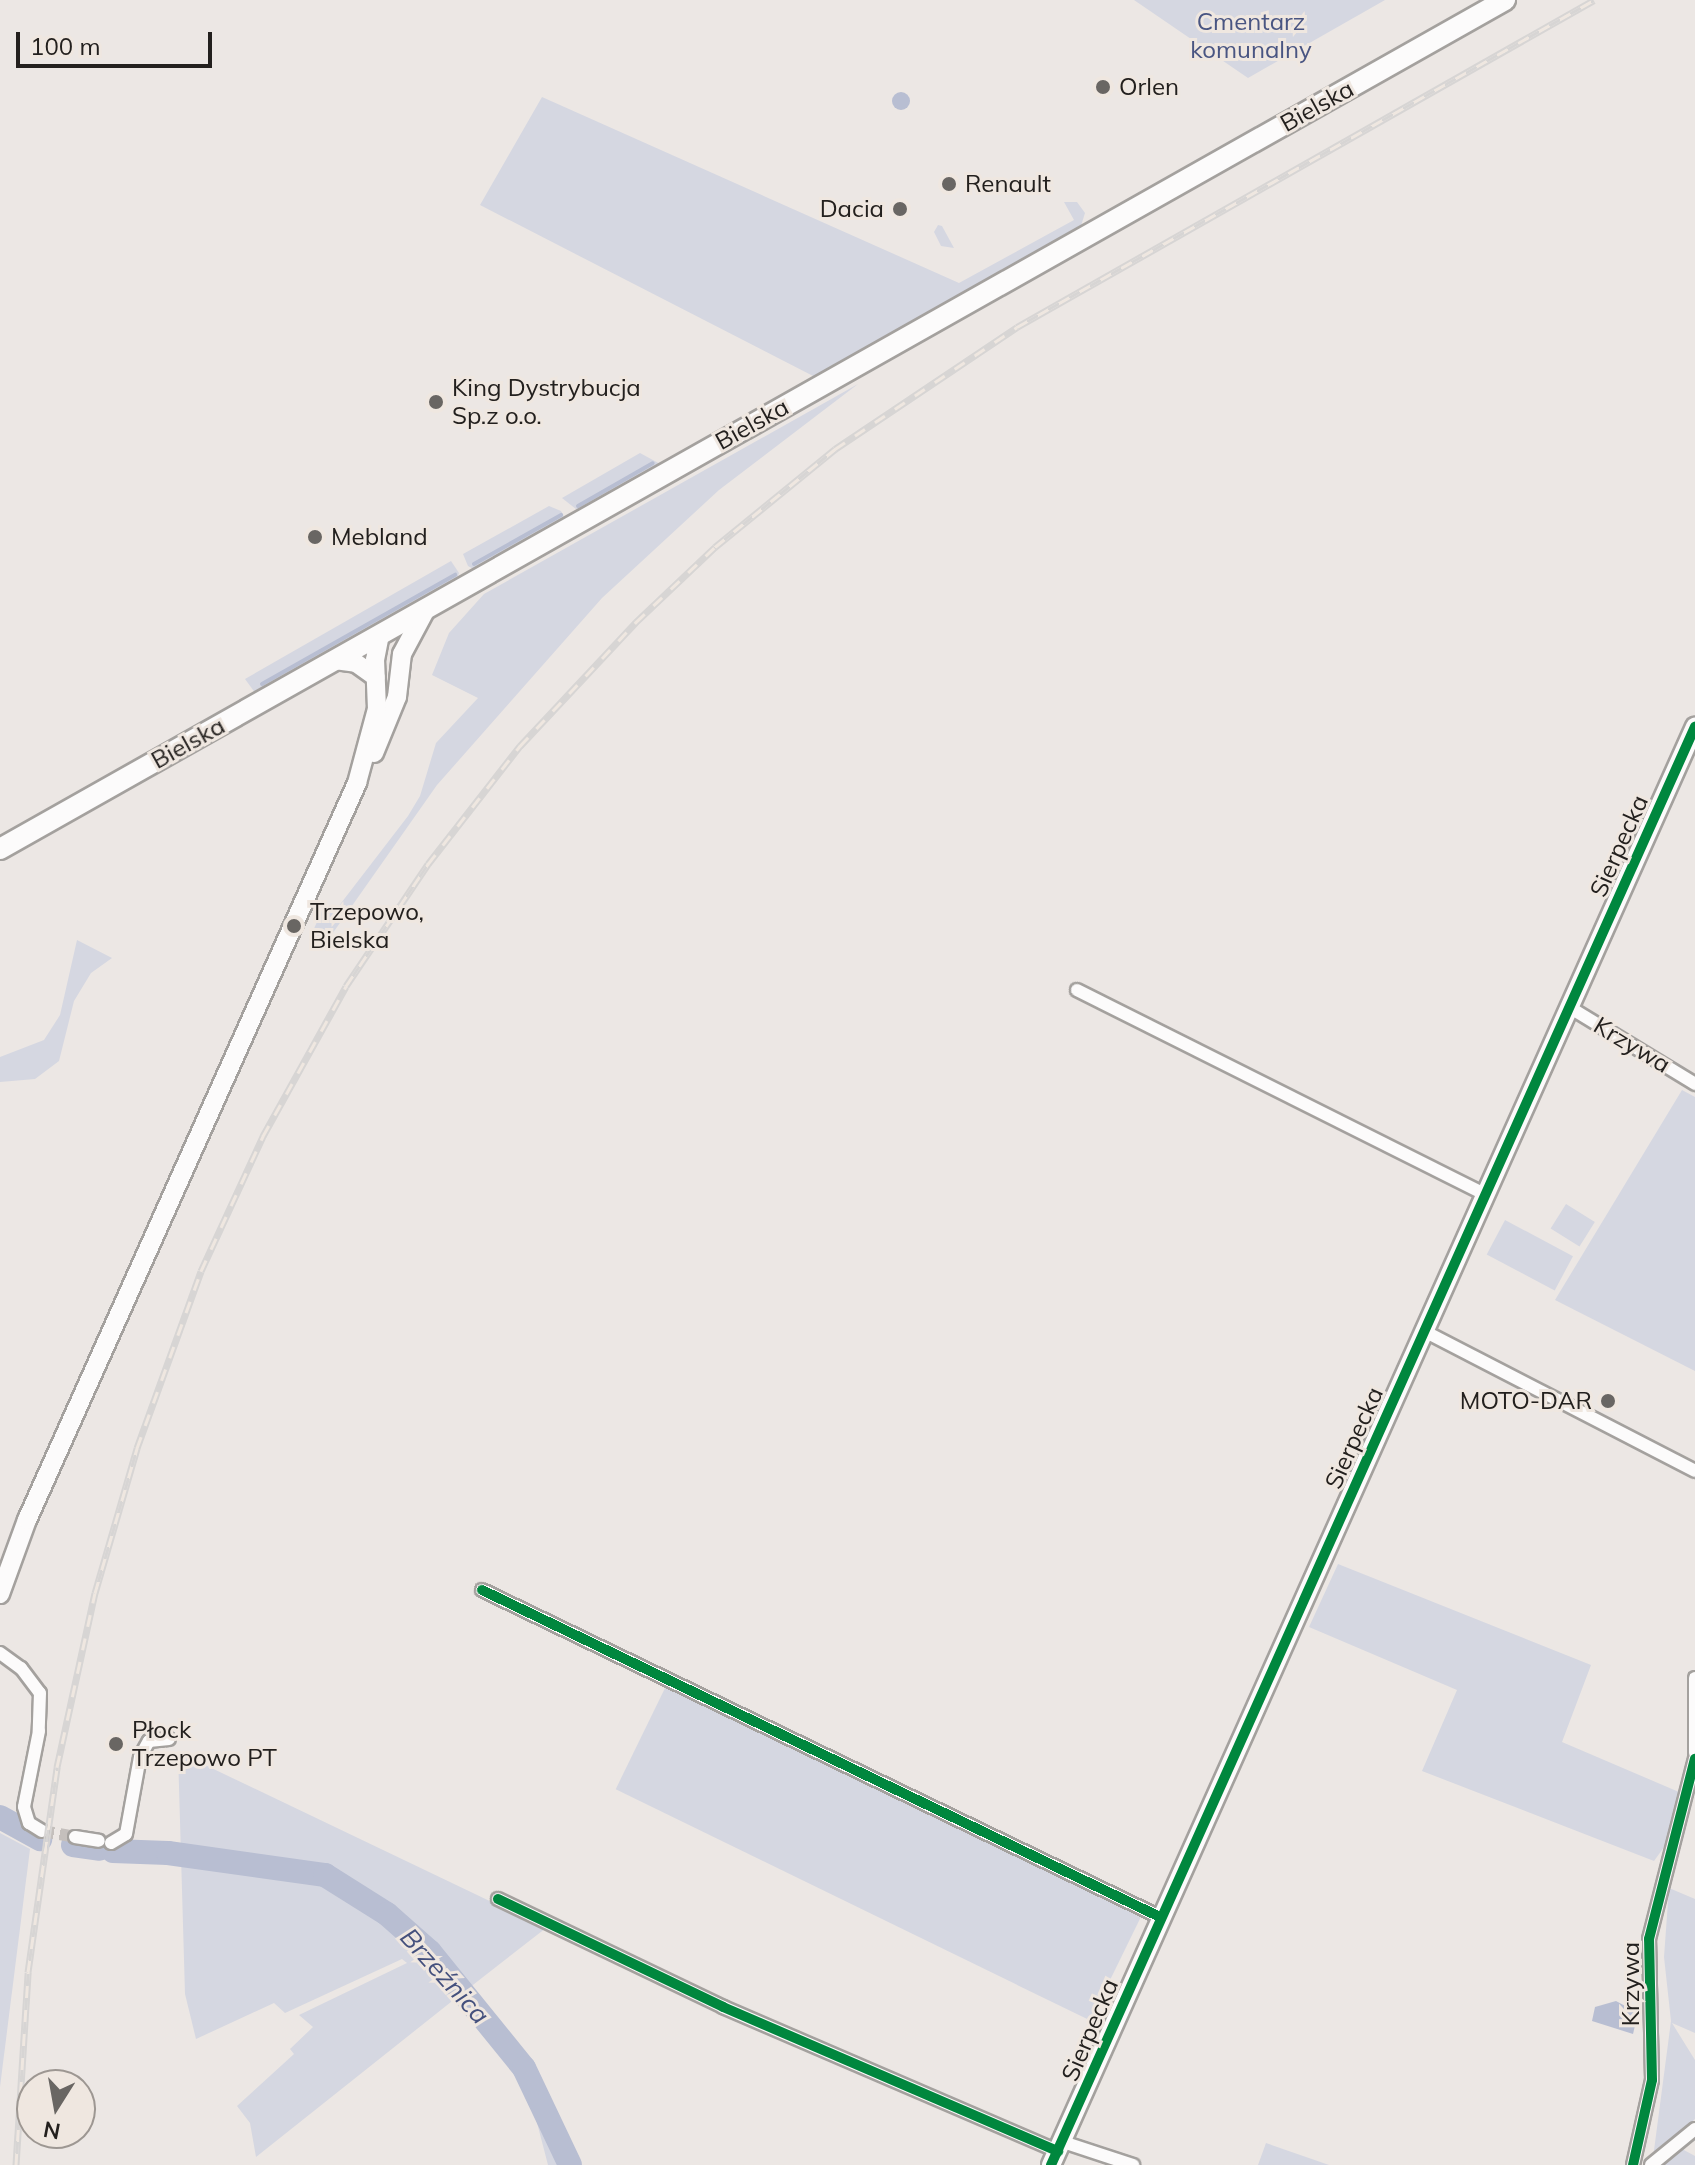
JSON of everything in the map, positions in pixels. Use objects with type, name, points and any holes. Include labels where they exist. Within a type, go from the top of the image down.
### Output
[{"type":"main road","name":"Bielska","points":[[0,849],[1505,0]]},
{"type":"street","points":[[0,1594],[51,1465],[357,783],[393,711],[402,654],[426,609]]},
{"type":"street","points":[[384,633],[402,654]]},
{"type":"street","points":[[357,783],[377,709],[376,677],[384,633]]},
{"type":"street","points":[[335,660],[356,663],[376,677]]},
{"type":"street","name":"Sierpecka","points":[[1057,2153],[1695,727]]},
{"type":"street","points":[[1077,990],[1485,1194]]},
{"type":"street","name":"Krzywa","points":[[1569,1007],[1695,1084]]},
{"type":"street","points":[[1424,1331],[1695,1471]]},
{"type":"street","points":[[482,1590],[1160,1917]]},
{"type":"street","points":[[0,1653],[21,1668],[40,1693],[39,1731],[24,1807],[29,1823],[42,1831]]},
{"type":"street","points":[[1695,1678],[1695,1753]]},
{"type":"street","points":[[75,1837],[105,1842],[128,1829],[140,1757],[149,1741],[169,1739]]},
{"type":"street","name":"Krzywa","points":[[1633,2165],[1652,2080],[1649,1939],[1695,1759]]},
{"type":"street","points":[[498,1899],[723,2007],[1057,2153],[1133,2165]]},
{"type":"street","points":[[1651,2165],[1695,2129]]},
{"type":"green space","name":"Cmentarz komunalny","points":[[1134,0],[1385,0],[1248,78]]},
{"type":"green space","points":[[542,97],[959,283],[1074,220],[1064,202],[1077,202],[1085,213],[1080,229],[817,378],[480,205]]},
{"type":"green space","points":[[938,225],[942,226],[954,248],[941,246],[934,232]]},
{"type":"green space","points":[[858,384],[719,490],[602,598],[437,785],[323,947],[309,940],[324,906],[335,911],[408,816],[420,796],[436,743],[478,698],[432,675],[449,633],[484,594]]},
{"type":"green space","points":[[640,453],[662,465],[581,513],[562,498]]},
{"type":"green space","points":[[549,506],[561,511],[565,519],[475,570],[468,566],[463,554]]},
{"type":"green space","points":[[451,561],[459,573],[456,581],[256,694],[245,679]]},
{"type":"green space","points":[[77,940],[112,958],[91,973],[74,1001],[59,1061],[35,1079],[0,1082],[0,1057],[44,1040],[60,1015]]},
{"type":"green space","points":[[1682,1090],[1695,1097],[1695,1371],[1555,1300]]},
{"type":"green space","points":[[1566,1204],[1595,1222],[1579,1247],[1551,1229]]},
{"type":"green space","points":[[1505,1220],[1573,1256],[1555,1291],[1487,1254]]},
{"type":"green space","points":[[1338,1564],[1591,1665],[1562,1742],[1686,1795],[1672,1836],[1654,1861],[1422,1771],[1457,1690],[1309,1627]]},
{"type":"green space","points":[[667,1684],[1142,1915],[1090,2021],[616,1789]]},
{"type":"green space","points":[[178,1752],[546,1928],[469,1988],[522,2055],[579,2165],[548,2165],[535,2115],[514,2073],[456,1998],[256,2157],[250,2123],[237,2106],[294,2054],[290,2049],[313,2027],[299,2015],[407,1963],[402,1959],[285,2013],[274,2003],[196,2039],[185,1994]]},
{"type":"green space","points":[[0,1833],[30,1849],[0,2087]]},
{"type":"green space","points":[[1669,1888],[1695,1899],[1695,2033],[1672,2023],[1695,2060],[1695,2119],[1653,2158],[1671,2021],[1664,1957]]},
{"type":"green space","points":[[1266,2143],[1329,2165],[1258,2165]]},
{"type":"green space","points":[[1682,2149],[1695,2156],[1695,2165],[1663,2165]]},
{"type":"water","points":[[901,92],[910,101],[901,110],[892,101]]},
{"type":"water","points":[[1616,2001],[1638,2013],[1633,2034],[1592,2021],[1595,2007]]},
{"type":"waterway","points":[[578,506],[653,463]]},
{"type":"waterway","points":[[474,564],[561,515]]},
{"type":"waterway","points":[[262,684],[455,575]]},
{"type":"waterway","name":"Brzeźnica","points":[[0,1817],[40,1839]]},
{"type":"waterway","name":"Brzeźnica","points":[[73,1845],[100,1849]]},
{"type":"waterway","name":"Brzeźnica","points":[[113,1851],[168,1853],[325,1875],[387,1914],[430,1952],[524,2068],[570,2165]]},
{"type":"tunnel","points":[[42,1831],[75,1837]]},
{"type":"railway","points":[[16,2165],[28,1972],[57,1767],[95,1593],[137,1448],[201,1271],[263,1136],[346,986],[428,864],[520,746],[636,622],[715,547],[835,449],[1017,327],[1594,0]]},
{"type":"cycle path","points":[[1051,2165],[1695,727]]},
{"type":"cycle path","points":[[482,1590],[1160,1917]]},
{"type":"cycle path","points":[[1633,2165],[1652,2080],[1649,1939],[1695,1759]]},
{"type":"cycle path","points":[[498,1899],[723,2007],[1058,2151]]},
{"type":"place","name":"Orlen","points":[[1103,87]]},
{"type":"place","name":"Renault","points":[[949,184]]},
{"type":"place","name":"Dacia","points":[[900,209]]},
{"type":"place","name":"King Dystrybucja Sp.z o.o.","points":[[436,402]]},
{"type":"place","name":"Mebland","points":[[315,537]]},
{"type":"place","name":"Trzepowo, Bielska","points":[[294,926]]},
{"type":"place","name":"MOTO-DAR","points":[[1608,1401]]},
{"type":"place","name":"Płock Trzepowo PT","points":[[116,1744]]}]
